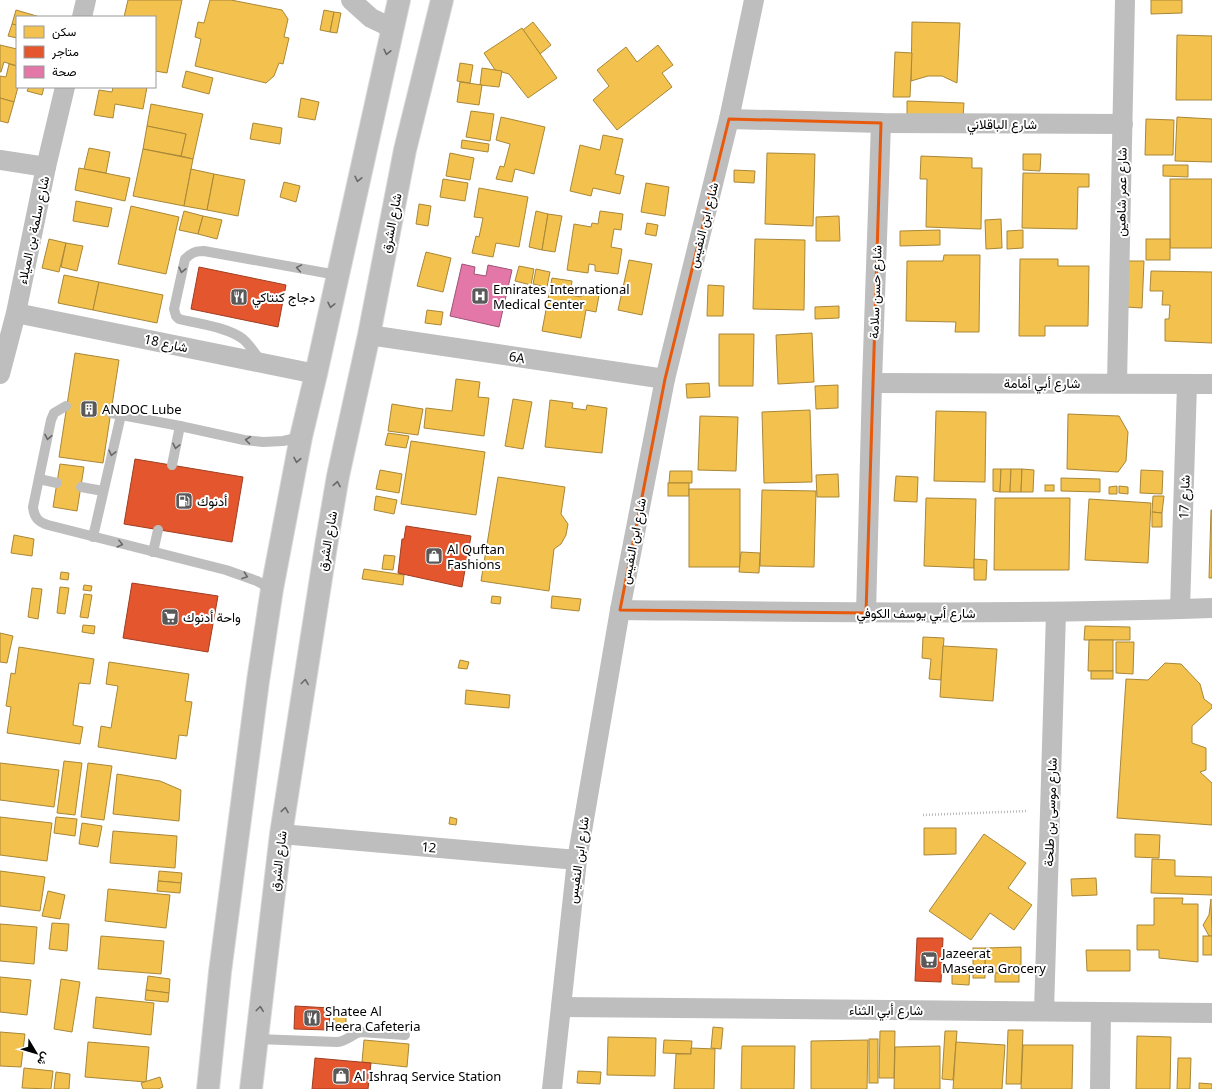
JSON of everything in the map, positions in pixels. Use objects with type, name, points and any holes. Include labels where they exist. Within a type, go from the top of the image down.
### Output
[{"type":"main road","points":[[208,1089],[220,972],[258,681],[272,589],[301,437],[399,0]]},
{"type":"main road","name":"شارع الشرق","points":[[251,1089],[281,834],[326,546],[340,468],[369,335],[405,150],[442,0]]},
{"type":"street","points":[[82,16],[86,0]]},
{"type":"street","points":[[351,0],[371,18],[392,28]]},
{"type":"street","name":"شارع ابن النفيس","points":[[552,1089],[577,860],[620,610],[665,379],[729,119],[754,0]]},
{"type":"street","name":"شارع عمر شاهين","points":[[1117,384],[1126,0]]},
{"type":"street","name":"شارع سلمة بن الميلاء","points":[[0,374],[16,313],[46,167],[65,88]]},
{"type":"street","points":[[729,119],[881,123]]},
{"type":"street","name":"شارع الباقلاني","points":[[881,123],[1123,124]]},
{"type":"street","name":"شارع حسن سلامة","points":[[866,613],[881,123]]},
{"type":"street","points":[[0,160],[46,167]]},
{"type":"street","name":"شارع 18","points":[[16,313],[316,374]]},
{"type":"street","name":"6A","points":[[369,335],[665,379]]},
{"type":"street","name":"شارع أبي أمامة","points":[[872,383],[1212,384]]},
{"type":"street","name":"شارع 17","points":[[1180,609],[1187,384]]},
{"type":"street","name":"شارع أبي يوسف الكوفي","points":[[620,610],[866,613],[1056,613],[1212,608]]},
{"type":"street","name":"شارع موسى بن طلحة","points":[[1044,1011],[1056,613]]},
{"type":"street","name":"12","points":[[281,834],[577,860]]},
{"type":"street","name":"شارع أبي الثناء","points":[[560,1007],[1212,1013]]},
{"type":"street","points":[[1100,1012],[1100,1089]]},
{"type":"lane","points":[[262,363],[244,340],[237,335],[179,319],[176,316],[174,309],[185,259],[190,254],[197,251],[204,251],[337,275]]},
{"type":"lane","points":[[66,406],[54,413],[51,420],[33,507],[33,513],[41,523],[242,575],[272,589]]},
{"type":"lane","points":[[93,537],[116,414],[244,440],[264,442],[282,441],[301,437]]},
{"type":"lane","points":[[172,465],[180,426]]},
{"type":"lane","points":[[39,479],[57,483]]},
{"type":"lane","points":[[81,487],[102,491]]},
{"type":"lane","points":[[154,552],[158,530]]},
{"type":"lane","points":[[257,1039],[337,1042],[348,1039],[355,1033],[360,1032],[405,1035]]},
{"type":"path","points":[[923,815],[1050,810]]},
{"type":"highlighted area","points":[[729,119],[881,123],[866,613],[620,610],[665,379]]},
{"type":"building: سكن","points":[[128,0],[182,0],[167,73],[156,71],[156,16],[124,16]]},
{"type":"building: سكن","points":[[210,0],[231,0],[282,10],[288,19],[284,37],[289,38],[283,64],[279,63],[274,76],[266,83],[195,66],[201,39],[195,37],[198,22],[204,23]]},
{"type":"building: سكن","points":[[1151,0],[1182,0],[1182,13],[1151,14]]},
{"type":"building: سكن","points":[[16,10],[37,16],[16,16],[16,25],[12,24]]},
{"type":"building: سكن","points":[[324,10],[334,12],[330,32],[320,30]]},
{"type":"building: سكن","points":[[334,12],[341,13],[337,33],[330,32]]},
{"type":"building: سكن","points":[[533,22],[551,45],[540,54],[523,30]]},
{"type":"building: سكن","points":[[912,22],[960,23],[957,83],[942,76],[928,76],[911,81]]},
{"type":"building: سكن","points":[[12,24],[16,25],[16,38],[8,36]]},
{"type":"building: سكن","points":[[522,28],[557,78],[528,98],[509,74],[495,70],[484,53]]},
{"type":"building: سكن","points":[[1177,35],[1212,36],[1212,100],[1176,100]]},
{"type":"building: سكن","points":[[0,45],[16,49],[16,66],[4,62],[0,72]]},
{"type":"building: سكن","points":[[658,45],[673,65],[662,73],[672,87],[617,130],[593,100],[609,86],[597,70],[626,47],[637,62]]},
{"type":"building: سكن","points":[[895,52],[912,53],[910,97],[893,97]]},
{"type":"building: سكن","points":[[460,63],[473,65],[470,83],[457,81]]},
{"type":"building: سكن","points":[[9,64],[16,66],[16,88],[18,88],[14,102],[0,98],[0,76],[6,77]]},
{"type":"building: سكن","points":[[482,68],[502,71],[499,87],[480,85]]},
{"type":"building: سكن","points":[[186,71],[213,78],[209,94],[182,87]]},
{"type":"building: سكن","points":[[460,82],[482,85],[479,105],[457,102]]},
{"type":"building: سكن","points":[[28,88],[44,88],[42,95],[27,91]]},
{"type":"building: سكن","points":[[113,88],[147,88],[143,109],[115,104],[113,118],[94,115],[99,90],[112,92]]},
{"type":"building: سكن","points":[[0,98],[14,102],[8,123],[0,121]]},
{"type":"building: سكن","points":[[301,98],[319,102],[315,120],[298,117]]},
{"type":"building: سكن","points":[[907,101],[964,103],[963,117],[907,116]]},
{"type":"building: سكن","points":[[151,104],[203,114],[193,159],[181,156],[186,134],[147,126]]},
{"type":"building: سكن","points":[[471,111],[494,114],[490,141],[466,137]]},
{"type":"building: سكن","points":[[501,117],[545,127],[534,174],[515,169],[512,182],[496,179],[500,166],[504,167],[510,144],[496,140]]},
{"type":"building: سكن","points":[[1177,117],[1212,119],[1212,162],[1175,161]]},
{"type":"building: سكن","points":[[1146,119],[1174,120],[1173,155],[1145,155]]},
{"type":"building: سكن","points":[[253,123],[282,128],[280,144],[250,139]]},
{"type":"building: سكن","points":[[147,126],[186,134],[181,156],[143,149]]},
{"type":"building: سكن","points":[[603,135],[623,139],[615,174],[624,176],[620,194],[593,188],[591,196],[570,191],[580,145],[600,150]]},
{"type":"building: سكن","points":[[462,140],[489,144],[488,152],[461,148]]},
{"type":"building: سكن","points":[[89,148],[110,152],[106,173],[84,169]]},
{"type":"building: سكن","points":[[143,149],[193,159],[184,206],[133,196]]},
{"type":"building: سكن","points":[[450,153],[474,158],[470,180],[446,176]]},
{"type":"building: سكن","points":[[767,153],[815,154],[813,226],[765,224]]},
{"type":"building: سكن","points":[[1023,154],[1041,154],[1040,171],[1023,170]]},
{"type":"building: سكن","points":[[921,156],[972,158],[972,168],[982,168],[981,229],[926,227],[927,179],[920,179]]},
{"type":"building: سكن","points":[[1163,165],[1188,165],[1188,177],[1163,176]]},
{"type":"building: سكن","points":[[79,168],[130,178],[125,201],[75,190]]},
{"type":"building: سكن","points":[[191,169],[214,174],[207,210],[184,206]]},
{"type":"building: سكن","points":[[734,170],[755,171],[754,183],[734,182]]},
{"type":"building: سكن","points":[[1023,173],[1089,174],[1089,187],[1078,187],[1077,229],[1022,228]]},
{"type":"building: سكن","points":[[214,174],[245,180],[238,216],[207,210]]},
{"type":"building: سكن","points":[[443,179],[468,183],[465,201],[440,197]]},
{"type":"building: سكن","points":[[1170,179],[1212,179],[1212,248],[1170,248]]},
{"type":"building: سكن","points":[[284,182],[300,186],[296,202],[280,197]]},
{"type":"building: سكن","points":[[646,183],[669,187],[665,216],[641,212]]},
{"type":"building: سكن","points":[[479,188],[528,197],[519,247],[496,243],[493,257],[472,253],[476,236],[479,237],[483,218],[474,217]]},
{"type":"building: سكن","points":[[76,201],[112,208],[108,227],[73,221]]},
{"type":"building: سكن","points":[[419,204],[431,206],[428,226],[416,224]]},
{"type":"building: سكن","points":[[131,206],[179,217],[166,274],[118,264]]},
{"type":"building: سكن","points":[[184,211],[203,216],[198,234],[179,230]]},
{"type":"building: سكن","points":[[536,211],[548,214],[542,250],[529,247]]},
{"type":"building: سكن","points":[[600,211],[623,214],[621,230],[614,229],[611,247],[622,249],[618,274],[595,271],[595,265],[589,264],[588,273],[567,270],[574,224],[591,227],[592,223],[598,224]]},
{"type":"building: سكن","points":[[548,214],[562,216],[555,252],[542,250]]},
{"type":"building: سكن","points":[[203,216],[222,220],[217,239],[198,234]]},
{"type":"building: سكن","points":[[839,216],[840,241],[816,241],[816,217]]},
{"type":"building: سكن","points":[[1001,219],[1002,248],[986,249],[985,220]]},
{"type":"building: سكن","points":[[647,223],[658,225],[656,236],[645,234]]},
{"type":"building: سكن","points":[[940,230],[940,245],[900,246],[900,231]]},
{"type":"building: سكن","points":[[1023,230],[1023,248],[1007,249],[1007,231]]},
{"type":"building: سكن","points":[[49,239],[66,243],[59,272],[42,268]]},
{"type":"building: سكن","points":[[755,239],[805,240],[804,310],[753,309]]},
{"type":"building: سكن","points":[[1146,239],[1170,239],[1170,260],[1146,260]]},
{"type":"building: سكن","points":[[66,243],[83,246],[77,271],[61,267]]},
{"type":"building: سكن","points":[[426,252],[451,258],[443,292],[417,286]]},
{"type":"building: سكن","points":[[944,255],[980,255],[979,332],[955,332],[956,322],[906,321],[907,261],[943,261]]},
{"type":"building: سكن","points":[[1020,259],[1058,259],[1058,266],[1089,266],[1088,326],[1045,326],[1045,336],[1019,336]]},
{"type":"building: سكن","points":[[629,260],[652,264],[642,315],[618,310]]},
{"type":"building: سكن","points":[[1127,261],[1144,261],[1142,308],[1126,307]]},
{"type":"building: سكن","points":[[519,266],[534,269],[531,285],[515,281]]},
{"type":"building: سكن","points":[[536,269],[550,272],[547,287],[533,284]]},
{"type":"building: سكن","points":[[1151,271],[1212,272],[1212,343],[1165,341],[1165,319],[1169,319],[1170,305],[1162,305],[1163,291],[1150,291]]},
{"type":"building: سكن","points":[[64,275],[99,282],[93,310],[58,303]]},
{"type":"building: سكن","points":[[552,278],[572,281],[570,295],[581,297],[583,287],[600,290],[596,312],[586,310],[581,338],[542,331]]},
{"type":"building: سكن","points":[[99,282],[163,295],[157,323],[93,310]]},
{"type":"building: سكن","points":[[708,285],[724,286],[723,316],[707,316]]},
{"type":"building: سكن","points":[[839,306],[839,318],[815,319],[815,307]]},
{"type":"building: سكن","points":[[427,310],[443,312],[441,325],[425,323]]},
{"type":"building: سكن","points":[[812,333],[814,382],[778,384],[776,335]]},
{"type":"building: سكن","points":[[719,334],[754,334],[753,386],[719,386]]},
{"type":"building: سكن","name":"ANDOC Lube","points":[[75,353],[119,360],[103,463],[59,457]]},
{"type":"building: سكن","points":[[456,379],[480,382],[478,397],[489,398],[484,436],[424,428],[426,408],[452,411]]},
{"type":"building: سكن","points":[[709,383],[710,397],[687,398],[686,384]]},
{"type":"building: سكن","points":[[838,385],[838,408],[816,409],[815,386]]},
{"type":"building: سكن","points":[[513,399],[532,402],[523,449],[505,446]]},
{"type":"building: سكن","points":[[550,400],[573,403],[572,408],[586,410],[587,405],[607,408],[602,453],[545,447]]},
{"type":"building: سكن","points":[[392,404],[423,409],[418,435],[388,431]]},
{"type":"building: سكن","points":[[810,410],[812,482],[764,483],[762,412]]},
{"type":"building: سكن","points":[[936,411],[986,412],[985,482],[934,481]]},
{"type":"building: سكن","points":[[1068,414],[1119,416],[1128,432],[1126,461],[1118,472],[1067,469]]},
{"type":"building: سكن","points":[[700,416],[738,417],[736,471],[698,470]]},
{"type":"building: سكن","points":[[388,433],[409,436],[406,448],[385,445]]},
{"type":"building: سكن","points":[[411,441],[485,452],[476,515],[401,504]]},
{"type":"building: سكن","points":[[60,464],[84,467],[77,511],[53,507]]},
{"type":"building: سكن","points":[[993,469],[1001,469],[1000,492],[993,491]]},
{"type":"building: سكن","points":[[1001,469],[1011,469],[1010,492],[1000,492]]},
{"type":"building: سكن","points":[[1011,469],[1022,469],[1021,492],[1010,492]]},
{"type":"building: سكن","points":[[1022,469],[1034,470],[1033,492],[1021,492]]},
{"type":"building: سكن","points":[[380,470],[402,474],[399,493],[376,489]]},
{"type":"building: سكن","points":[[1141,470],[1163,471],[1162,494],[1140,493]]},
{"type":"building: سكن","points":[[670,471],[692,471],[692,483],[669,483]]},
{"type":"building: سكن","points":[[838,474],[839,497],[817,497],[816,475]]},
{"type":"building: سكن","points":[[896,476],[918,477],[917,502],[894,501]]},
{"type":"building: سكن","points":[[498,477],[565,487],[561,514],[568,524],[566,535],[561,544],[554,549],[549,591],[481,581]]},
{"type":"building: سكن","points":[[1061,478],[1100,479],[1100,492],[1061,491]]},
{"type":"building: سكن","points":[[668,483],[689,483],[689,496],[668,496]]},
{"type":"building: سكن","points":[[1045,485],[1054,485],[1054,491],[1045,491]]},
{"type":"building: سكن","points":[[1117,486],[1117,494],[1109,494],[1109,487]]},
{"type":"building: سكن","points":[[1119,486],[1128,487],[1128,494],[1119,493]]},
{"type":"building: سكن","points":[[689,489],[740,489],[740,567],[689,567]]},
{"type":"building: سكن","points":[[762,490],[816,491],[814,567],[760,566]]},
{"type":"building: سكن","points":[[376,496],[397,500],[394,514],[374,510]]},
{"type":"building: سكن","points":[[1153,496],[1164,496],[1162,513],[1152,512]]},
{"type":"building: سكن","points":[[926,498],[976,499],[974,568],[924,566]]},
{"type":"building: سكن","points":[[995,498],[1070,498],[1069,570],[994,570]]},
{"type":"building: سكن","points":[[1089,499],[1151,503],[1148,563],[1085,560]]},
{"type":"building: سكن","points":[[1211,510],[1212,578],[1209,578]]},
{"type":"building: سكن","points":[[1152,512],[1162,513],[1162,527],[1152,527]]},
{"type":"building: سكن","points":[[14,535],[34,539],[32,556],[11,553]]},
{"type":"building: سكن","points":[[741,552],[760,553],[759,573],[739,572]]},
{"type":"building: سكن","points":[[384,555],[395,556],[393,570],[382,569]]},
{"type":"building: سكن","points":[[974,559],[987,560],[986,580],[974,580]]},
{"type":"building: سكن","points":[[364,569],[404,575],[403,585],[362,579]]},
{"type":"building: سكن","points":[[61,572],[69,573],[68,580],[60,579]]},
{"type":"building: سكن","points":[[84,585],[92,586],[91,591],[83,590]]},
{"type":"building: سكن","points":[[60,587],[69,588],[65,614],[57,613]]},
{"type":"building: سكن","points":[[32,588],[42,589],[38,619],[28,617]]},
{"type":"building: سكن","points":[[84,594],[92,595],[88,618],[80,617]]},
{"type":"building: سكن","points":[[492,596],[501,597],[500,604],[491,603]]},
{"type":"building: سكن","points":[[552,596],[581,599],[579,611],[551,608]]},
{"type":"building: سكن","points":[[83,625],[95,626],[94,634],[82,632]]},
{"type":"building: سكن","points":[[1085,626],[1130,627],[1130,640],[1084,640]]},
{"type":"building: سكن","points":[[0,633],[13,636],[7,663],[0,662]]},
{"type":"building: سكن","points":[[923,637],[944,638],[941,680],[929,679],[931,659],[922,658]]},
{"type":"building: سكن","points":[[1089,640],[1113,640],[1113,671],[1088,671]]},
{"type":"building: سكن","points":[[1116,642],[1134,642],[1133,674],[1116,673]]},
{"type":"building: سكن","points":[[943,646],[997,649],[993,701],[940,697]]},
{"type":"building: سكن","points":[[19,647],[94,659],[90,684],[79,683],[73,725],[83,727],[80,744],[7,733],[11,707],[6,706],[11,673],[15,674]]},
{"type":"building: سكن","points":[[460,660],[469,662],[467,669],[458,668]]},
{"type":"building: سكن","points":[[109,662],[189,674],[185,701],[192,702],[187,736],[179,735],[176,759],[98,747],[101,726],[111,728],[118,686],[106,684]]},
{"type":"building: سكن","points":[[1165,663],[1181,664],[1200,684],[1204,699],[1212,705],[1212,708],[1192,726],[1192,743],[1206,748],[1206,770],[1200,772],[1212,783],[1212,825],[1117,818],[1126,679],[1148,680]]},
{"type":"building: سكن","points":[[1091,671],[1113,671],[1113,679],[1091,679]]},
{"type":"building: سكن","points":[[466,690],[510,695],[509,708],[465,704]]},
{"type":"building: سكن","points":[[64,761],[82,763],[75,815],[57,813]]},
{"type":"building: سكن","points":[[0,763],[59,770],[54,807],[0,800]]},
{"type":"building: سكن","points":[[88,763],[112,766],[104,820],[81,817]]},
{"type":"building: سكن","points":[[117,774],[160,781],[181,790],[179,821],[113,814]]},
{"type":"building: سكن","points":[[0,817],[52,823],[47,861],[0,855]]},
{"type":"building: سكن","points":[[56,817],[77,819],[75,836],[54,833]]},
{"type":"building: سكن","points":[[450,817],[457,819],[456,825],[449,824]]},
{"type":"building: سكن","points":[[82,823],[102,826],[98,847],[79,844]]},
{"type":"building: سكن","points":[[924,828],[956,828],[956,854],[924,855]]},
{"type":"building: سكن","points":[[113,831],[177,836],[175,868],[110,863]]},
{"type":"building: سكن","points":[[984,834],[1026,863],[1008,888],[1032,905],[1014,930],[990,913],[971,940],[929,911]]},
{"type":"building: سكن","points":[[1135,834],[1160,835],[1159,858],[1135,857]]},
{"type":"building: سكن","points":[[1152,859],[1175,860],[1175,876],[1212,877],[1212,895],[1151,893]]},
{"type":"building: سكن","points":[[0,871],[45,877],[40,911],[0,906]]},
{"type":"building: سكن","points":[[159,871],[182,873],[181,883],[158,881]]},
{"type":"building: سكن","points":[[1096,878],[1097,895],[1072,896],[1071,879]]},
{"type":"building: سكن","points":[[158,881],[181,883],[180,893],[157,891]]},
{"type":"building: سكن","points":[[108,889],[170,895],[166,928],[105,921]]},
{"type":"building: سكن","points":[[48,891],[65,895],[60,919],[42,916]]},
{"type":"building: سكن","points":[[1154,898],[1183,898],[1182,904],[1198,904],[1198,962],[1159,958],[1159,950],[1137,950],[1137,925],[1154,925]]},
{"type":"building: سكن","points":[[1211,899],[1212,936],[1209,936],[1203,925],[1209,915]]},
{"type":"building: سكن","points":[[52,923],[69,924],[67,951],[49,949]]},
{"type":"building: سكن","points":[[0,924],[37,927],[34,964],[0,961]]},
{"type":"building: سكن","points":[[101,936],[164,941],[161,974],[98,969]]},
{"type":"building: سكن","points":[[1203,936],[1212,936],[1212,955],[1203,955]]},
{"type":"building: سكن","points":[[1021,947],[1021,973],[985,973],[985,948]]},
{"type":"building: سكن","points":[[973,948],[985,948],[985,978],[973,978]]},
{"type":"building: سكن","points":[[1086,950],[1130,950],[1130,971],[1087,971]]},
{"type":"building: سكن","points":[[952,965],[970,966],[969,985],[952,984]]},
{"type":"building: سكن","points":[[995,973],[1019,973],[1019,982],[995,982]]},
{"type":"building: سكن","points":[[148,976],[170,979],[169,993],[146,990]]},
{"type":"building: سكن","points":[[0,977],[31,980],[27,1015],[0,1012]]},
{"type":"building: سكن","points":[[61,979],[80,982],[72,1032],[54,1029]]},
{"type":"building: سكن","points":[[146,990],[169,993],[168,1002],[145,1000]]},
{"type":"building: سكن","points":[[96,997],[154,1003],[151,1035],[93,1028]]},
{"type":"building: سكن","points":[[334,1016],[346,1016],[346,1029],[333,1028]]},
{"type":"building: سكن","points":[[713,1027],[723,1028],[721,1049],[711,1048]]},
{"type":"building: سكن","points":[[1008,1030],[1023,1030],[1021,1084],[1006,1084]]},
{"type":"building: سكن","points":[[880,1031],[895,1031],[894,1078],[879,1078]]},
{"type":"building: سكن","points":[[945,1031],[957,1031],[953,1080],[942,1079]]},
{"type":"building: سكن","points":[[0,1032],[25,1034],[21,1067],[0,1066]]},
{"type":"building: سكن","points":[[1137,1036],[1171,1037],[1170,1089],[1136,1089]]},
{"type":"building: سكن","points":[[608,1037],[656,1038],[655,1076],[607,1075]]},
{"type":"building: سكن","points":[[869,1039],[878,1039],[878,1083],[869,1083]]},
{"type":"building: سكن","points":[[364,1040],[409,1044],[407,1067],[362,1062]]},
{"type":"building: سكن","points":[[664,1040],[692,1041],[691,1054],[663,1053]]},
{"type":"building: سكن","points":[[868,1040],[867,1089],[811,1089],[811,1041]]},
{"type":"building: سكن","points":[[88,1042],[149,1047],[146,1082],[85,1077]]},
{"type":"building: سكن","points":[[956,1042],[1005,1045],[1002,1089],[953,1089]]},
{"type":"building: سكن","points":[[1023,1045],[1073,1045],[1072,1089],[1021,1089]]},
{"type":"building: سكن","points":[[742,1046],[795,1046],[794,1089],[741,1089]]},
{"type":"building: سكن","points":[[940,1046],[940,1089],[894,1089],[895,1047]]},
{"type":"building: سكن","points":[[691,1048],[715,1049],[714,1089],[674,1089],[676,1054],[691,1054]]},
{"type":"building: سكن","points":[[1178,1058],[1191,1058],[1190,1089],[1177,1089]]},
{"type":"building: سكن","points":[[24,1068],[53,1071],[51,1089],[22,1088]]},
{"type":"building: سكن","points":[[578,1071],[601,1072],[600,1084],[577,1083]]},
{"type":"building: سكن","points":[[56,1072],[70,1074],[69,1089],[54,1089]]},
{"type":"building: سكن","points":[[160,1077],[163,1087],[158,1089],[143,1089],[141,1083]]},
{"type":"building: سكن","points":[[1199,1083],[1212,1084],[1212,1089],[1199,1089]]},
{"type":"building: متاجر","name":"دجاج كنتاكي","points":[[199,267],[286,285],[278,327],[191,309]]},
{"type":"building: متاجر","name":"أدنوك","points":[[135,459],[243,477],[232,542],[124,524]]},
{"type":"building: متاجر","name":"Al Quftan Fashions","points":[[406,526],[471,536],[462,587],[398,573],[402,539],[404,539]]},
{"type":"building: متاجر","name":"واحة أدنوك","points":[[132,583],[218,596],[208,652],[123,638]]},
{"type":"building: متاجر","name":"Jazeerat Maseera Grocery","points":[[917,938],[943,938],[941,982],[915,981]]},
{"type":"building: متاجر","name":"Shatee Al Heera Cafeteria","points":[[295,1006],[330,1008],[329,1030],[294,1029]]},
{"type":"building: متاجر","name":"Al Ishraq Service Station","points":[[315,1058],[371,1063],[368,1089],[312,1089]]},
{"type":"building: صحة","name":"Emirates International Medical Center","points":[[462,264],[475,267],[474,274],[486,276],[488,265],[512,270],[499,327],[450,316]]},
{"type":"place","name":"Emirates International Medical Center","points":[[480,296]]},
{"type":"place","name":"دجاج كنتاكي","points":[[239,297]]},
{"type":"place","name":"ANDOC Lube","points":[[89,409]]},
{"type":"place","name":"أدنوك","points":[[184,501]]},
{"type":"place","name":"Al Quftan Fashions","points":[[434,556]]},
{"type":"place","name":"واحة أدنوك","points":[[170,617]]},
{"type":"place","name":"Jazeerat Maseera Grocery","points":[[929,960]]},
{"type":"place","name":"Shatee Al Heera Cafeteria","points":[[312,1018]]},
{"type":"place","name":"Al Ishraq Service Station","points":[[341,1076]]}]
